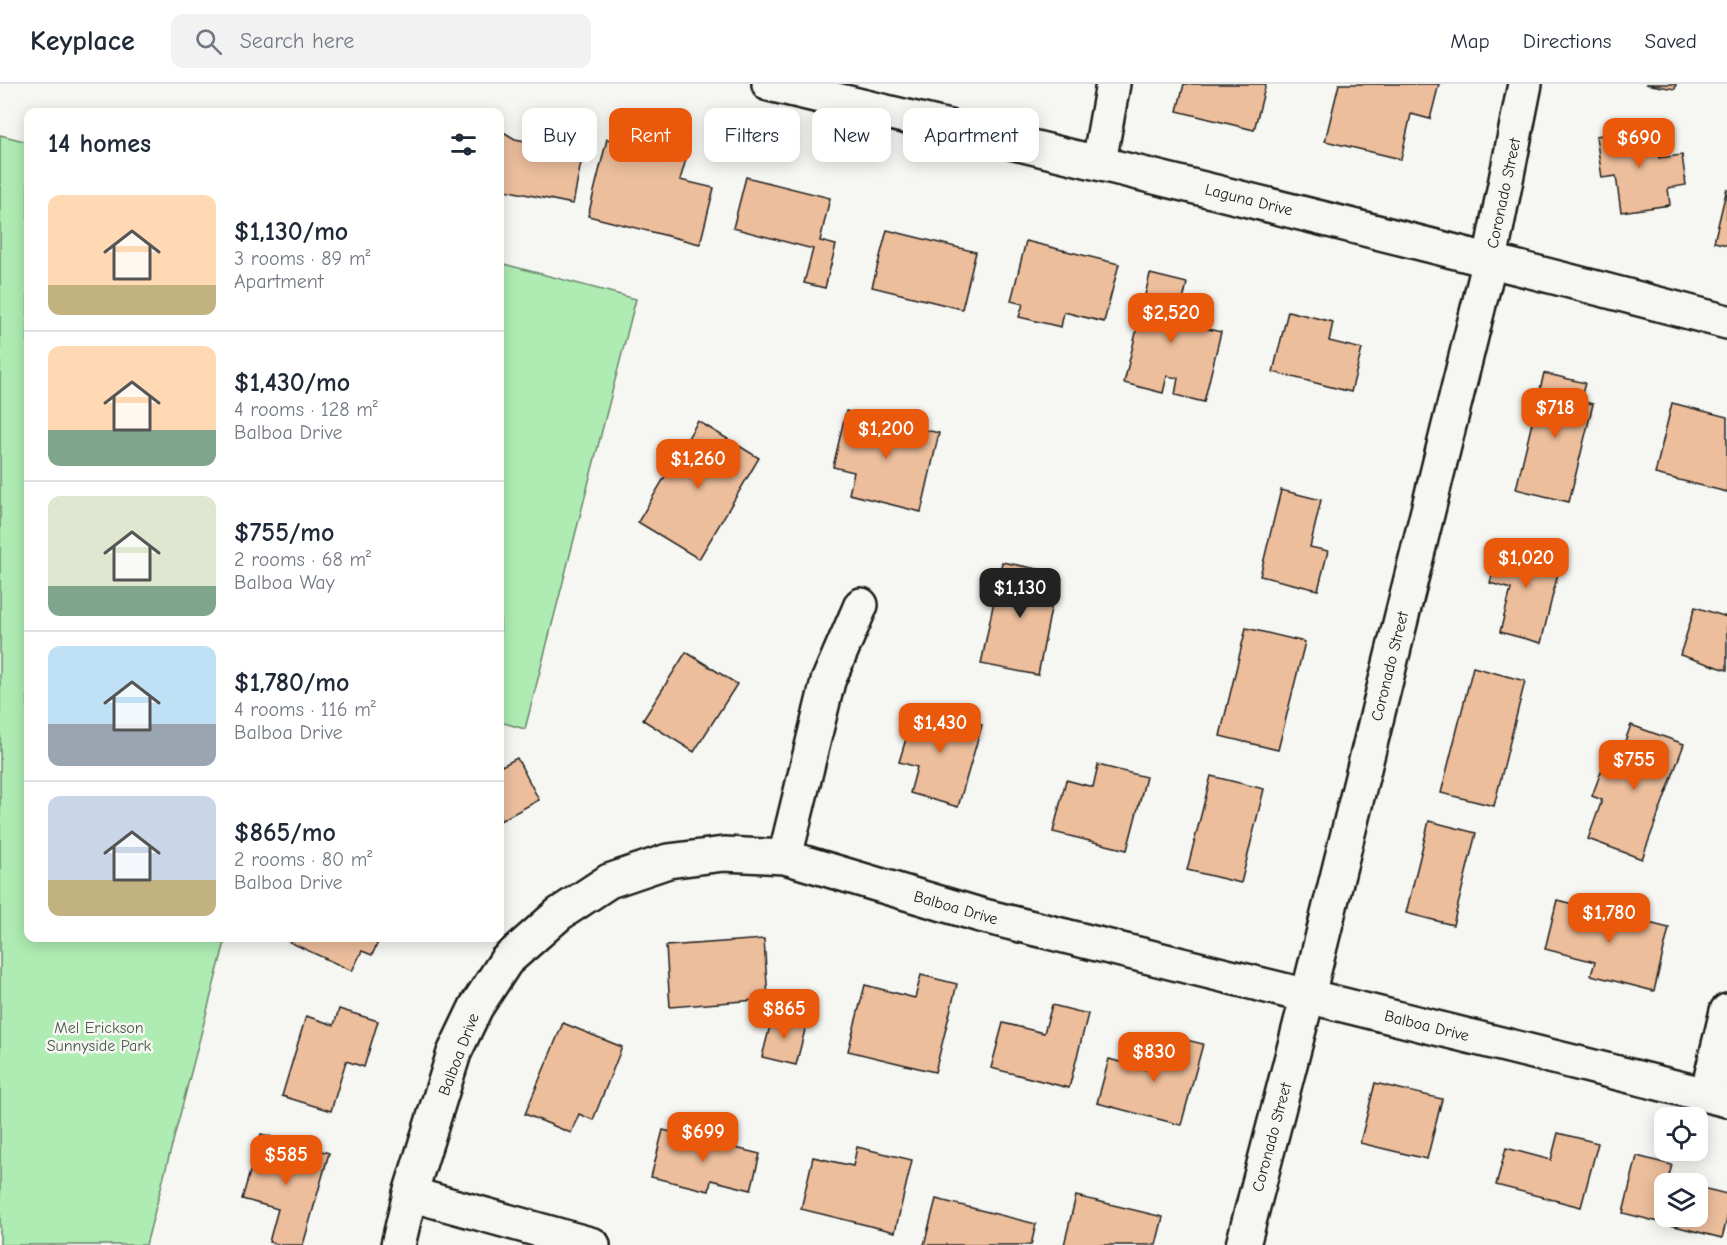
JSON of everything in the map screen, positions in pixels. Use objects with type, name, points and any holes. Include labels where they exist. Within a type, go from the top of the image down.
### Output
[{"type":"street","name":"Laguna Drive","points":[[769,84],[1099,162],[1727,322]]},
{"type":"street","points":[[1099,162],[1113,84]]},
{"type":"street","name":"Coronado Street","points":[[1243,1245],[1308,995],[1490,260],[1525,84]]},
{"type":"street","points":[[785,857],[828,681],[861,605]]},
{"type":"street","name":"Balboa Drive","points":[[398,1245],[410,1194],[454,1053],[476,1007],[506,961],[559,914],[609,881],[679,859],[724,854],[785,857],[980,915],[1717,1097]]},
{"type":"street","points":[[1717,1097],[1727,1011]]},
{"type":"street","points":[[410,1194],[593,1245]]},
{"type":"green space","name":"Mel Erickson Sunnyside Park","points":[[0,135],[24,141],[24,942],[225,942],[146,1245],[0,1245]]},
{"type":"green space","points":[[504,264],[636,299],[525,729],[504,723]]},
{"type":"building","points":[[1184,84],[1266,84],[1254,130],[1177,111]]},
{"type":"building","points":[[1339,84],[1439,84],[1430,119],[1411,114],[1401,159],[1325,141]]},
{"type":"building","points":[[1645,84],[1676,84],[1675,89]]},
{"type":"building","points":[[1655,128],[1659,158],[1682,155],[1686,185],[1668,188],[1670,205],[1621,212],[1616,176],[1602,178],[1596,136]]},
{"type":"building","points":[[504,132],[522,140],[522,162],[581,162],[573,204],[504,190]]},
{"type":"building","points":[[607,139],[609,140],[609,162],[685,162],[680,180],[714,188],[700,244],[588,216]]},
{"type":"building","points":[[746,177],[830,198],[820,241],[836,245],[825,288],[804,283],[813,249],[733,228]]},
{"type":"building","points":[[1727,188],[1727,245],[1714,242]]},
{"type":"building","points":[[887,230],[976,252],[962,309],[872,287]]},
{"type":"building","points":[[1026,241],[1119,264],[1104,322],[1064,312],[1061,327],[1019,317],[1023,304],[1011,301]]},
{"type":"building","points":[[1150,274],[1187,283],[1178,322],[1221,332],[1204,402],[1175,395],[1178,378],[1167,376],[1163,393],[1124,383]]},
{"type":"building","points":[[1288,311],[1333,322],[1329,341],[1362,349],[1351,392],[1273,372]]},
{"type":"building","points":[[1544,373],[1585,383],[1580,401],[1593,404],[1569,502],[1516,489]]},
{"type":"building","points":[[1672,403],[1727,417],[1727,492],[1655,474]]},
{"type":"building","points":[[846,411],[939,433],[921,512],[849,494],[854,472],[833,467]]},
{"type":"building","points":[[698,421],[759,458],[699,559],[638,522]]},
{"type":"building","points":[[1281,490],[1321,500],[1310,547],[1328,551],[1318,590],[1260,576]]},
{"type":"building","points":[[1501,541],[1562,557],[1541,643],[1500,632],[1511,589],[1490,583]]},
{"type":"building","points":[[1002,562],[1058,573],[1038,675],[981,664]]},
{"type":"building","points":[[1695,607],[1727,617],[1727,670],[1680,655]]},
{"type":"building","points":[[1246,628],[1305,642],[1278,750],[1220,736]]},
{"type":"building","points":[[686,652],[737,684],[694,752],[643,720]]},
{"type":"building","points":[[1473,667],[1525,681],[1494,806],[1441,793]]},
{"type":"building","points":[[916,706],[982,725],[958,807],[910,793],[917,767],[899,762]]},
{"type":"building","points":[[1631,725],[1684,744],[1642,859],[1588,839],[1602,800],[1592,796],[1608,753],[1619,757]]},
{"type":"building","points":[[517,758],[539,800],[504,819],[504,765]]},
{"type":"building","points":[[1098,765],[1146,777],[1127,850],[1053,832],[1066,780],[1093,787]]},
{"type":"building","points":[[1211,776],[1264,789],[1241,883],[1187,870]]},
{"type":"building","points":[[1429,821],[1476,833],[1453,925],[1406,913]]},
{"type":"building","points":[[1557,900],[1669,928],[1654,991],[1591,975],[1595,962],[1545,949]]},
{"type":"building","points":[[764,939],[768,999],[670,1007],[666,946]]},
{"type":"building","points":[[289,942],[378,942],[372,955],[362,951],[352,971]]},
{"type":"building","points":[[921,975],[957,984],[935,1072],[848,1051],[865,985],[915,998]]},
{"type":"building","points":[[1052,1005],[1088,1014],[1069,1088],[991,1068],[1003,1023],[1044,1033]]},
{"type":"building","points":[[339,1009],[378,1021],[364,1067],[346,1061],[331,1111],[282,1096],[306,1016],[334,1025]]},
{"type":"building","points":[[773,1014],[807,1022],[796,1065],[762,1057]]},
{"type":"building","points":[[563,1023],[622,1047],[593,1120],[579,1114],[571,1133],[525,1114]]},
{"type":"building","points":[[1166,1035],[1203,1044],[1181,1125],[1097,1103],[1109,1059],[1155,1072]]},
{"type":"building","points":[[1375,1083],[1442,1099],[1427,1159],[1360,1143]]},
{"type":"building","points":[[663,1130],[760,1154],[751,1190],[711,1180],[709,1191],[651,1177]]},
{"type":"building","points":[[1558,1133],[1598,1143],[1581,1207],[1496,1185],[1506,1148],[1551,1160]]},
{"type":"building","points":[[261,1134],[329,1153],[303,1245],[280,1245],[269,1242],[278,1209],[242,1199]]},
{"type":"building","points":[[857,1147],[912,1160],[895,1232],[801,1209],[813,1157],[853,1166]]},
{"type":"building","points":[[1637,1156],[1672,1165],[1670,1173],[1654,1173],[1654,1221],[1623,1213]]},
{"type":"building","points":[[1708,1189],[1727,1194],[1727,1219],[1722,1238],[1678,1227],[1708,1227]]},
{"type":"building","points":[[1076,1196],[1163,1217],[1156,1245],[1064,1245]]},
{"type":"building","points":[[936,1199],[1036,1224],[1031,1245],[924,1245]]}]
